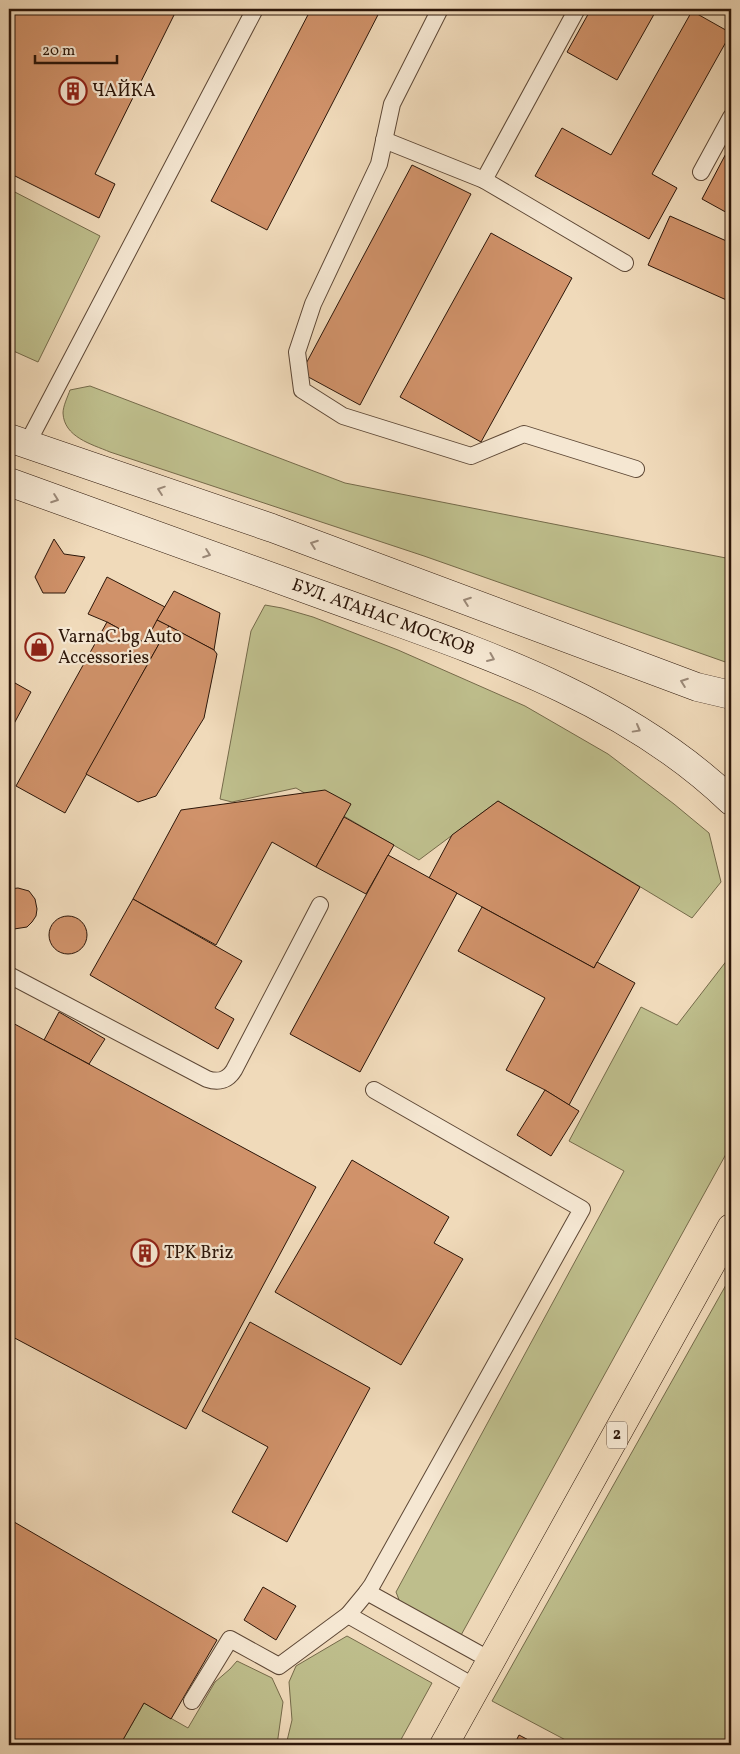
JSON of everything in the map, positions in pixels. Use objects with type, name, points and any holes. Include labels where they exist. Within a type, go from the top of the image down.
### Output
[{"type":"main road","points":[[15,441],[272,528],[697,687],[731,695]]},
{"type":"main road","name":"БУЛ. АТАНАС МОСКОВ","points":[[9,482],[462,646],[572,693],[653,738],[702,773],[731,801]]},
{"type":"main road","name":"2","points":[[444,1745],[731,1228]]},
{"type":"lane","points":[[15,441],[255,9]]},
{"type":"lane","points":[[440,9],[392,104],[379,164],[313,304],[297,352],[302,390],[344,416],[471,456],[524,434],[636,469]]},
{"type":"lane","points":[[484,180],[577,9]]},
{"type":"lane","points":[[701,172],[731,117]]},
{"type":"lane","points":[[384,140],[484,180],[625,263]]},
{"type":"lane","points":[[9,975],[207,1078],[220,1081],[226,1079],[234,1070],[320,905]]},
{"type":"lane","points":[[192,1701],[230,1639],[279,1666],[348,1615],[367,1592],[582,1209],[374,1090]]},
{"type":"lane","points":[[367,1592],[492,1661]]},
{"type":"lane","points":[[348,1615],[477,1688]]},
{"type":"green space","points":[[9,189],[100,236],[38,362],[9,349]]},
{"type":"green space","points":[[90,386],[345,483],[731,559],[731,664],[424,556],[95,446],[73,434],[68,428],[63,413],[70,390]]},
{"type":"green space","points":[[265,605],[313,617],[398,650],[525,706],[608,754],[709,833],[721,882],[692,918],[498,801],[419,860],[296,788],[232,802],[220,799],[251,631]]},
{"type":"green space","points":[[731,955],[731,1145],[460,1637],[401,1605],[396,1592],[624,1171],[569,1141],[641,1007],[677,1025]]},
{"type":"green space","points":[[731,1276],[731,1745],[575,1745],[492,1701]]},
{"type":"green space","points":[[347,1636],[432,1683],[398,1745],[286,1745],[292,1720],[289,1682],[296,1666]]},
{"type":"green space","points":[[237,1661],[272,1678],[283,1702],[277,1745],[120,1745],[144,1703],[188,1728],[215,1682]]},
{"type":"building","name":"ЧАЙКА","points":[[9,9],[177,9],[95,174],[115,184],[99,218],[9,173]]},
{"type":"building","points":[[311,9],[381,9],[267,230],[211,201]]},
{"type":"building","points":[[591,9],[657,9],[617,80],[567,52]]},
{"type":"building","points":[[692,11],[731,33],[652,174],[677,188],[649,239],[535,176],[562,128],[611,155]]},
{"type":"building","points":[[731,144],[731,215],[702,199]]},
{"type":"building","points":[[412,165],[471,194],[360,405],[301,373]]},
{"type":"building","points":[[670,216],[731,243],[731,302],[648,265]]},
{"type":"building","points":[[491,233],[572,278],[481,442],[400,397]]},
{"type":"building","points":[[54,539],[64,554],[85,557],[65,593],[43,593],[35,577]]},
{"type":"building","points":[[107,577],[165,607],[145,643],[88,614]]},
{"type":"building","points":[[174,591],[220,613],[214,650],[157,620]]},
{"type":"building","points":[[157,620],[169,626],[65,813],[16,786],[107,622],[145,643]]},
{"type":"building","points":[[169,626],[214,650],[217,654],[204,718],[156,796],[138,802],[86,774]]},
{"type":"building","points":[[15,683],[31,692],[9,733],[9,694]]},
{"type":"building","points":[[325,790],[351,804],[316,867],[272,842],[216,945],[133,899],[181,810]]},
{"type":"building","points":[[498,801],[640,887],[594,968],[429,878],[452,835]]},
{"type":"building","points":[[344,817],[394,845],[366,894],[316,867]]},
{"type":"building","points":[[388,855],[457,893],[360,1072],[290,1034]]},
{"type":"building","points":[[18,888],[29,891],[35,899],[37,909],[36,916],[27,927],[14,929],[9,927],[9,889]]},
{"type":"building","points":[[133,899],[242,961],[215,1008],[234,1019],[218,1049],[90,975]]},
{"type":"building","points":[[482,907],[594,968],[597,962],[635,983],[569,1105],[506,1070],[545,998],[458,951]]},
{"type":"building","points":[[68,916],[82,921],[87,935],[82,949],[68,954],[54,949],[49,935],[54,921]]},
{"type":"building","points":[[59,1012],[105,1039],[89,1064],[44,1040]]},
{"type":"building","name":"TPK Briz","points":[[9,1021],[316,1187],[186,1429],[9,1335]]},
{"type":"building","points":[[545,1090],[579,1111],[551,1156],[517,1135]]},
{"type":"building","points":[[352,1160],[449,1217],[434,1243],[463,1259],[401,1365],[275,1292]]},
{"type":"building","points":[[250,1322],[370,1388],[287,1542],[232,1512],[268,1447],[202,1411]]},
{"type":"building","points":[[9,1519],[217,1640],[171,1719],[144,1703],[120,1745],[9,1745]]},
{"type":"building","points":[[263,1587],[296,1606],[276,1640],[244,1620]]},
{"type":"building","points":[[519,1735],[538,1745],[514,1745]]},
{"type":"place","name":"ЧАЙКА","points":[[73,91]]},
{"type":"place","name":"VarnaC.bg Auto Accessories","points":[[39,647]]},
{"type":"place","name":"TPK Briz","points":[[145,1253]]}]
